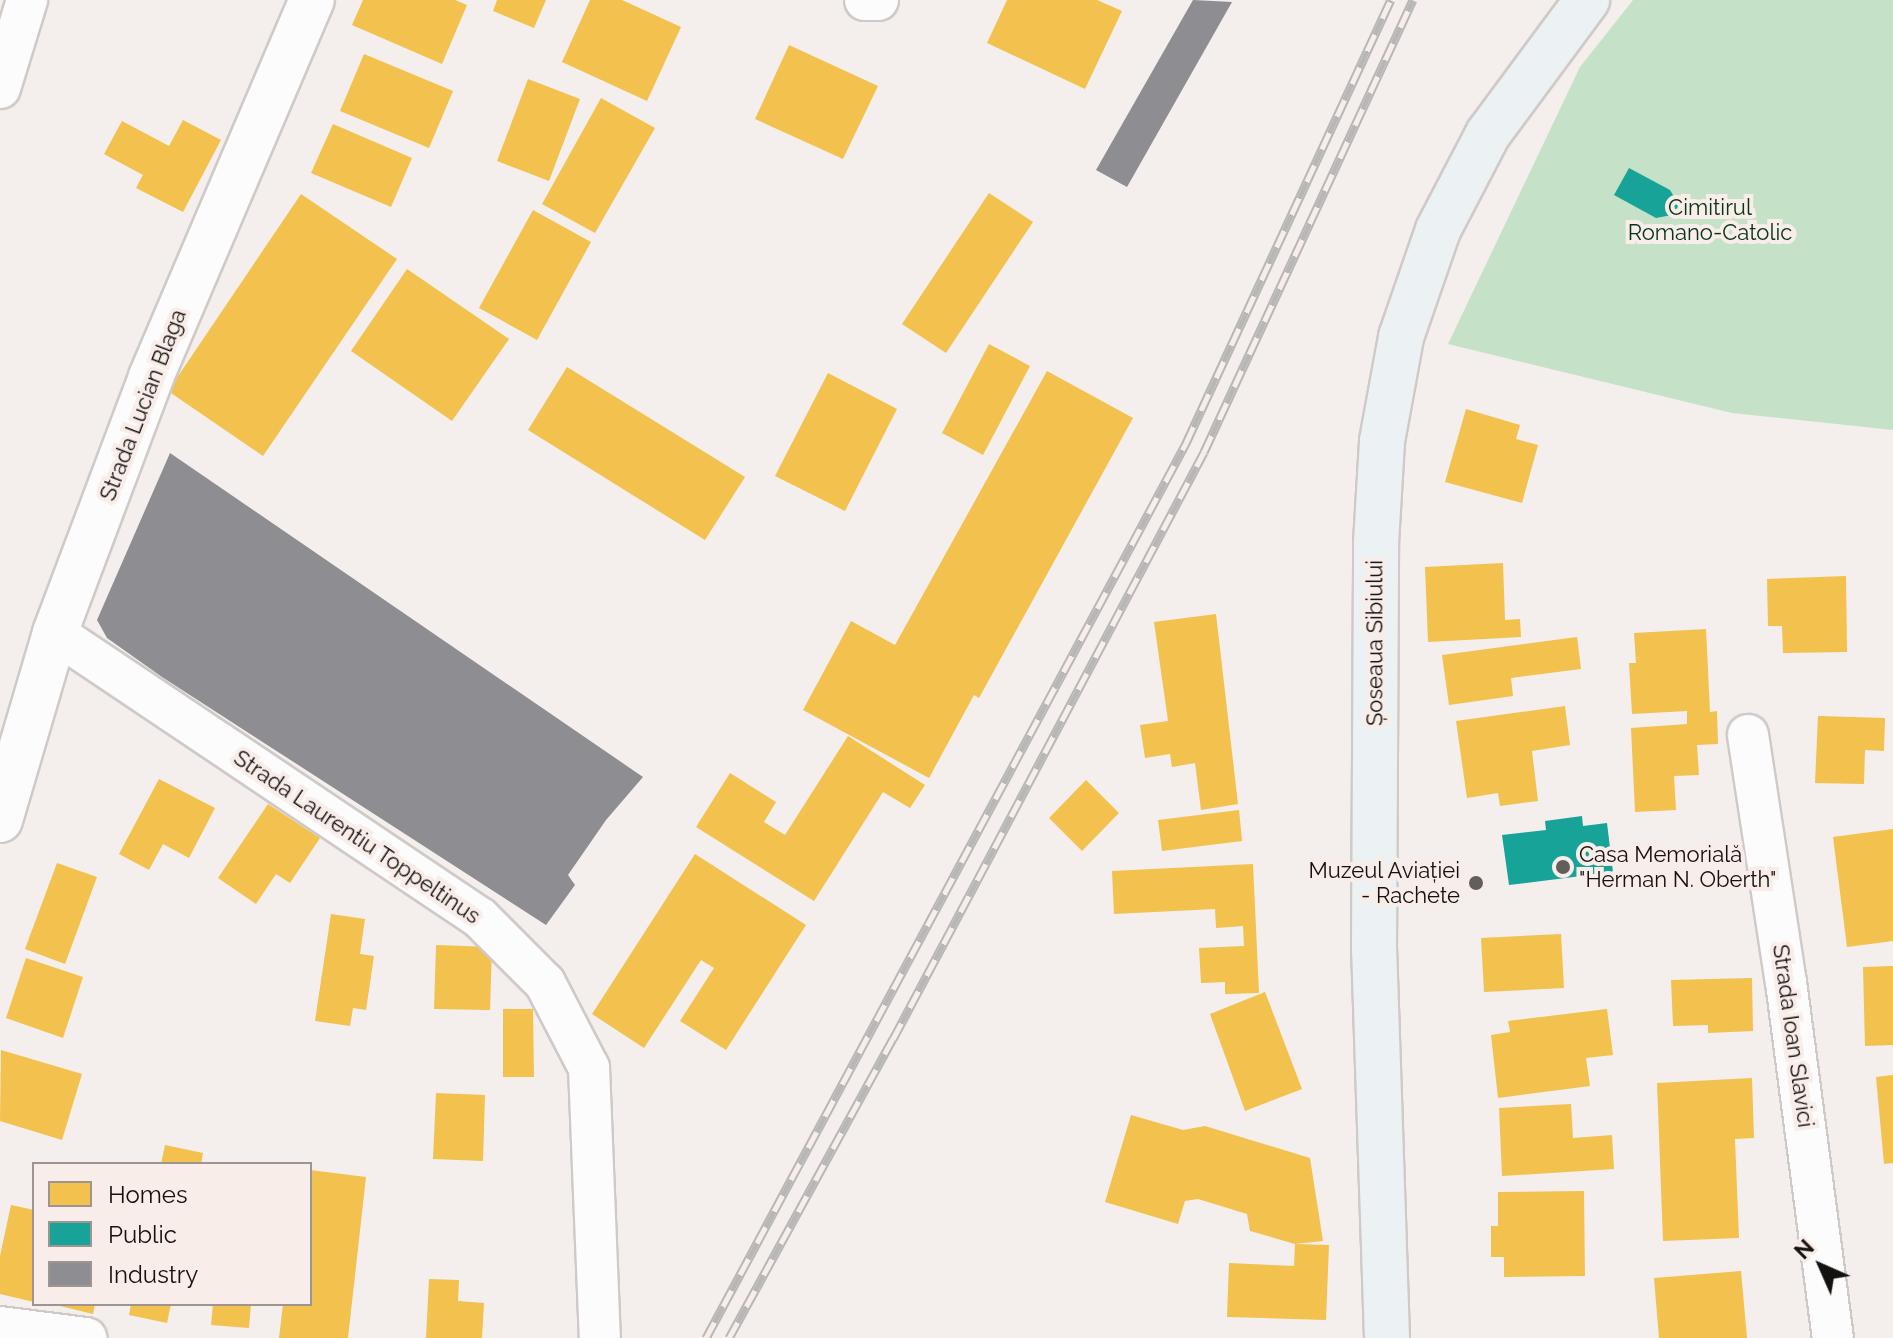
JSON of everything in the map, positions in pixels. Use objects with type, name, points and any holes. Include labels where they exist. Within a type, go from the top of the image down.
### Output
[{"type":"main road","name":"Șoseaua Sibiului","points":[[1387,1338],[1374,949],[1376,543],[1382,441],[1401,337],[1438,230],[1488,134],[1587,0]]},
{"type":"street","points":[[0,88],[27,0]]},
{"type":"street","name":"Strada Lucian Blaga","points":[[0,820],[55,633],[151,377],[312,0]]},
{"type":"street","points":[[865,0],[878,0]]},
{"type":"street","name":"Strada Laurentiu Toppeltinus","points":[[55,633],[480,918],[545,983],[589,1068],[600,1338]]},
{"type":"street","name":"Strada Ioan Slavici","points":[[1748,735],[1786,982],[1833,1338]]},
{"type":"street","points":[[0,1327],[86,1338]]},
{"type":"green space","name":"Cimitirul Romano-Catolic","points":[[1633,0],[1893,0],[1893,430],[1732,413],[1448,344],[1580,67]]},
{"type":"building: Homes","points":[[363,0],[455,0],[467,5],[442,64],[352,25]]},
{"type":"building: Homes","points":[[497,0],[546,0],[534,28],[493,11]]},
{"type":"building: Homes","points":[[590,0],[622,0],[681,27],[647,101],[562,62]]},
{"type":"building: Homes","points":[[1007,0],[1097,0],[1122,11],[1085,89],[987,43]]},
{"type":"building: Homes","points":[[789,45],[878,86],[843,159],[755,119]]},
{"type":"building: Homes","points":[[364,54],[453,91],[429,148],[340,111]]},
{"type":"building: Homes","points":[[528,79],[580,99],[549,181],[497,161]]},
{"type":"building: Homes","points":[[601,98],[655,128],[595,233],[542,204]]},
{"type":"building: Homes","points":[[183,120],[221,140],[183,212],[136,188],[143,175],[104,154],[122,121],[169,146]]},
{"type":"building: Homes","points":[[333,124],[412,158],[391,207],[311,173]]},
{"type":"building: Homes","points":[[989,193],[1033,222],[946,353],[902,324]]},
{"type":"building: Homes","points":[[301,194],[397,259],[263,456],[168,391]]},
{"type":"building: Homes","points":[[533,210],[591,242],[537,340],[479,308]]},
{"type":"building: Homes","points":[[407,269],[509,339],[452,421],[351,351]]},
{"type":"building: Homes","points":[[989,344],[1030,366],[983,455],[942,433]]},
{"type":"building: Homes","points":[[567,367],[745,477],[705,540],[528,430]]},
{"type":"building: Homes","points":[[1047,371],[1133,418],[979,698],[974,695],[929,778],[803,710],[851,621],[895,645]]},
{"type":"building: Homes","points":[[828,373],[897,409],[845,511],[775,476]]},
{"type":"building: Homes","points":[[1466,409],[1520,425],[1516,439],[1538,445],[1522,503],[1445,482]]},
{"type":"building: Homes","points":[[1503,563],[1505,620],[1520,619],[1521,637],[1428,642],[1425,567]]},
{"type":"building: Homes","points":[[1846,576],[1847,652],[1783,653],[1782,626],[1768,626],[1767,579]]},
{"type":"building: Homes","points":[[1216,614],[1238,804],[1201,810],[1195,763],[1172,767],[1170,754],[1145,758],[1140,725],[1168,721],[1154,622]]},
{"type":"building: Homes","points":[[1706,629],[1710,712],[1717,711],[1718,744],[1697,745],[1699,775],[1674,776],[1676,810],[1635,812],[1631,728],[1687,724],[1687,711],[1632,714],[1629,663],[1636,663],[1634,633]]},
{"type":"building: Homes","points":[[1577,637],[1581,669],[1511,678],[1513,696],[1449,705],[1442,655]]},
{"type":"building: Homes","points":[[1565,706],[1570,745],[1532,751],[1538,801],[1500,806],[1498,793],[1467,798],[1456,721]]},
{"type":"building: Homes","points":[[1818,716],[1885,718],[1884,751],[1865,750],[1864,784],[1815,783]]},
{"type":"building: Homes","points":[[848,736],[925,785],[910,808],[883,792],[814,901],[696,827],[730,773],[776,802],[764,822],[785,835]]},
{"type":"building: Homes","points":[[159,779],[215,808],[189,858],[163,844],[149,870],[119,854]]},
{"type":"building: Homes","points":[[1086,780],[1119,813],[1082,851],[1049,818]]},
{"type":"building: Homes","points":[[268,804],[320,838],[290,883],[276,874],[256,904],[218,878]]},
{"type":"building: Homes","points":[[1239,810],[1242,841],[1162,851],[1158,820]]},
{"type":"building: Homes","points":[[1893,829],[1893,941],[1847,947],[1833,837]]},
{"type":"building: Homes","points":[[695,854],[806,925],[726,1050],[680,1021],[714,968],[701,960],[644,1048],[592,1014]]},
{"type":"building: Homes","points":[[57,863],[97,877],[65,964],[25,949]]},
{"type":"building: Homes","points":[[1253,864],[1259,993],[1225,994],[1225,982],[1201,983],[1199,948],[1244,946],[1243,926],[1216,928],[1215,909],[1114,914],[1112,871]]},
{"type":"building: Homes","points":[[331,914],[365,919],[360,954],[374,956],[366,1010],[353,1008],[350,1026],[315,1021]]},
{"type":"building: Homes","points":[[1561,934],[1564,988],[1484,992],[1481,938]]},
{"type":"building: Homes","points":[[436,945],[492,947],[490,1010],[434,1009]]},
{"type":"building: Homes","points":[[26,958],[83,977],[63,1038],[6,1018]]},
{"type":"building: Homes","points":[[1893,966],[1893,1045],[1865,1046],[1863,967]]},
{"type":"building: Homes","points":[[1752,978],[1753,1031],[1708,1033],[1708,1025],[1673,1026],[1671,980]]},
{"type":"building: Homes","points":[[1265,992],[1302,1089],[1245,1111],[1210,1014]]},
{"type":"building: Homes","points":[[503,1009],[533,1009],[534,1077],[503,1077]]},
{"type":"building: Homes","points":[[1607,1009],[1613,1055],[1586,1058],[1590,1086],[1498,1098],[1491,1035],[1510,1032],[1508,1021]]},
{"type":"building: Homes","points":[[1,1050],[82,1074],[62,1140],[0,1121]]},
{"type":"building: Homes","points":[[1893,1075],[1893,1163],[1884,1164],[1876,1077]]},
{"type":"building: Homes","points":[[1752,1078],[1754,1138],[1735,1139],[1739,1238],[1663,1241],[1657,1083]]},
{"type":"building: Homes","points":[[436,1093],[485,1095],[483,1161],[433,1159]]},
{"type":"building: Homes","points":[[1571,1104],[1573,1138],[1612,1135],[1614,1169],[1502,1176],[1499,1108]]},
{"type":"building: Homes","points":[[1131,1115],[1183,1130],[1205,1126],[1310,1158],[1323,1241],[1295,1244],[1250,1231],[1247,1214],[1198,1199],[1185,1201],[1178,1224],[1105,1202]]},
{"type":"building: Homes","points":[[165,1145],[203,1153],[201,1162],[161,1162]]},
{"type":"building: Homes","points":[[312,1170],[366,1177],[348,1338],[279,1338],[283,1306],[312,1306]]},
{"type":"building: Homes","points":[[1584,1191],[1585,1276],[1504,1277],[1504,1257],[1491,1257],[1491,1226],[1498,1226],[1498,1192]]},
{"type":"building: Homes","points":[[11,1205],[32,1210],[32,1302],[0,1294],[0,1256]]},
{"type":"building: Homes","points":[[1295,1244],[1329,1245],[1326,1320],[1227,1317],[1229,1263],[1294,1266]]},
{"type":"building: Homes","points":[[1741,1271],[1747,1338],[1659,1338],[1654,1278]]},
{"type":"building: Homes","points":[[429,1279],[459,1280],[458,1301],[484,1303],[482,1338],[426,1338]]},
{"type":"building: Homes","points":[[60,1306],[95,1306],[93,1314]]},
{"type":"building: Homes","points":[[131,1306],[171,1306],[167,1323],[129,1315]]},
{"type":"building: Homes","points":[[213,1306],[251,1306],[249,1328],[211,1325]]},
{"type":"building: Public","points":[[1629,168],[1670,190],[1679,205],[1672,215],[1656,218],[1614,195]]},
{"type":"building: Public","points":[[1582,816],[1583,826],[1607,823],[1613,872],[1509,885],[1502,835],[1546,830],[1545,821]]},
{"type":"building: Industry","points":[[1193,0],[1232,2],[1127,187],[1096,170]]},
{"type":"building: Industry","points":[[170,453],[643,777],[606,820],[568,875],[575,885],[546,925],[162,677],[107,638],[97,620]]},
{"type":"railway","points":[[706,1338],[1186,443],[1391,0]]},
{"type":"railway","points":[[729,1338],[893,1039],[1204,452],[1413,0]]},
{"type":"place","name":"Casa Memorială \"Herman N. Oberth\"","points":[[1563,867]]},
{"type":"place","name":"Muzeul Aviației - Rachete","points":[[1476,883]]}]
